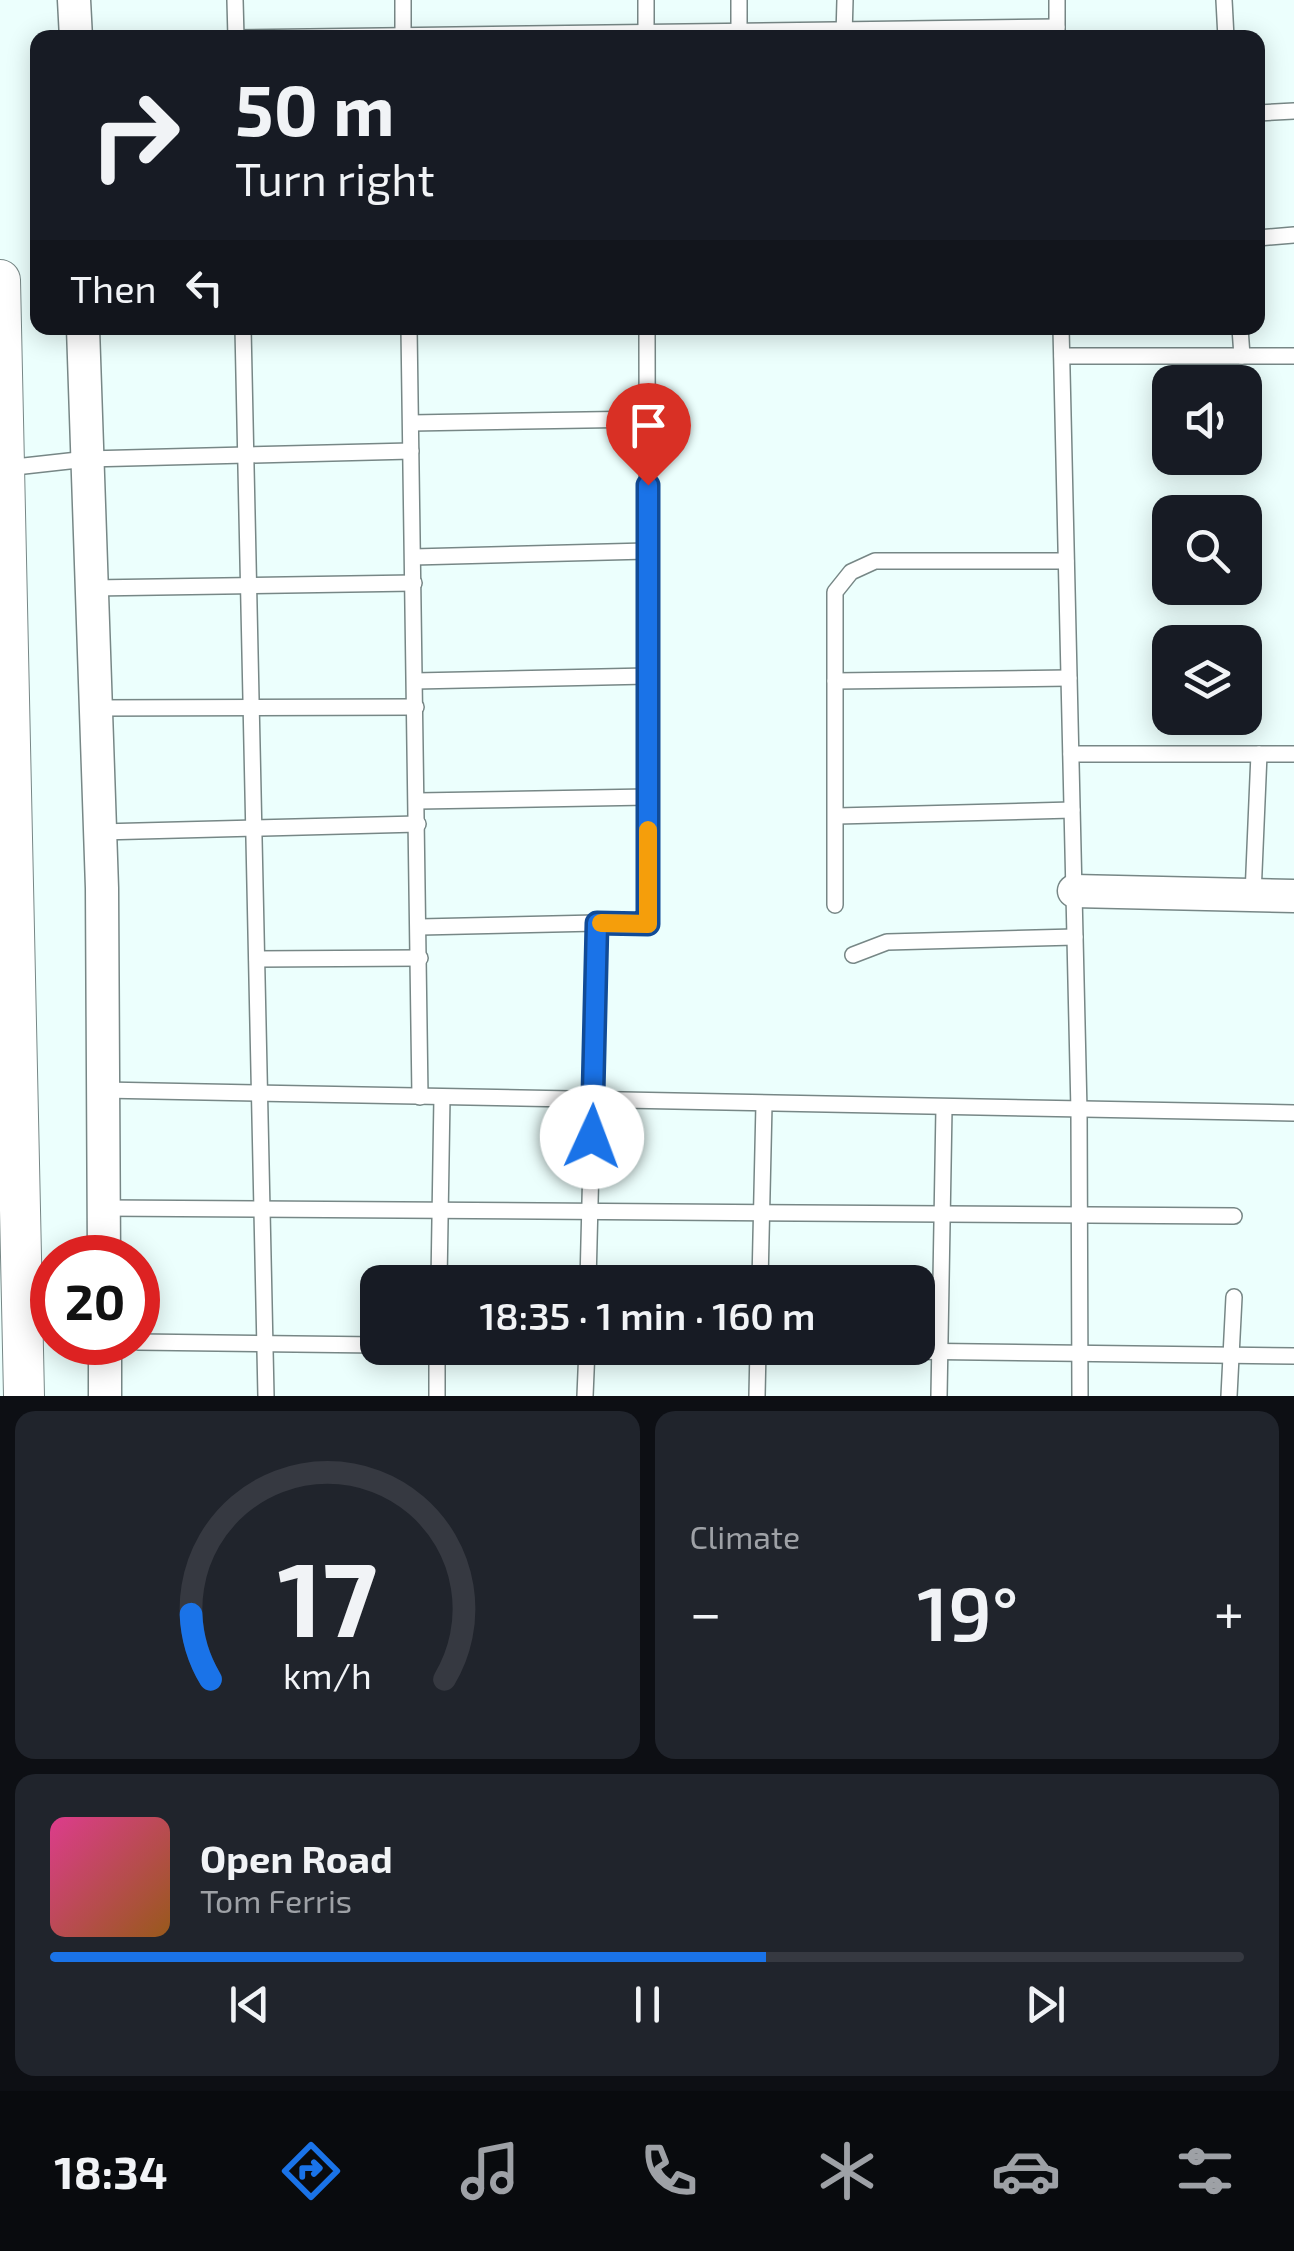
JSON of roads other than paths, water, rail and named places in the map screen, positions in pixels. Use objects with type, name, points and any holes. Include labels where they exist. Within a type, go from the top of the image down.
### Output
[{"type":"street","points":[[74,0],[76,30]]},
{"type":"street","points":[[0,280],[24,1396]]},
{"type":"street","points":[[84,335],[100,832],[104,1235]]},
{"type":"street","points":[[1074,891],[1294,896]]},
{"type":"street","points":[[105,1365],[105,1396]]},
{"type":"lane","points":[[235,0],[235,30]]},
{"type":"lane","points":[[403,0],[404,30]]},
{"type":"lane","points":[[646,0],[646,30]]},
{"type":"lane","points":[[739,0],[739,30]]},
{"type":"lane","points":[[844,30],[845,0]]},
{"type":"lane","points":[[1057,0],[1057,30]]},
{"type":"lane","points":[[1224,0],[1226,30]]},
{"type":"lane","points":[[1265,113],[1294,111]]},
{"type":"lane","points":[[1265,238],[1294,236]]},
{"type":"lane","points":[[242,335],[266,1396]]},
{"type":"lane","points":[[409,335],[420,1097]]},
{"type":"lane","points":[[420,926],[648,924],[647,335]]},
{"type":"lane","points":[[1061,335],[1079,1111],[1080,1396]]},
{"type":"lane","points":[[1240,335],[1242,356]]},
{"type":"lane","points":[[1062,356],[1294,356]]},
{"type":"lane","points":[[410,423],[648,419]]},
{"type":"lane","points":[[2,468],[87,459],[411,451]]},
{"type":"lane","points":[[413,557],[647,551]]},
{"type":"lane","points":[[835,905],[835,592],[851,572],[875,561],[1066,562]]},
{"type":"lane","points":[[92,588],[414,583]]},
{"type":"lane","points":[[416,681],[648,676]]},
{"type":"lane","points":[[835,680],[1069,678]]},
{"type":"lane","points":[[96,708],[416,706]]},
{"type":"lane","points":[[1070,754],[1294,754]]},
{"type":"lane","points":[[1253,894],[1259,754]]},
{"type":"lane","points":[[418,800],[648,796]]},
{"type":"lane","points":[[837,816],[1072,810]]},
{"type":"lane","points":[[100,832],[418,824]]},
{"type":"lane","points":[[588,1265],[597,923]]},
{"type":"lane","points":[[853,955],[887,942],[1075,938]]},
{"type":"lane","points":[[256,959],[420,958]]},
{"type":"lane","points":[[104,1090],[1294,1113]]},
{"type":"lane","points":[[438,1265],[442,1098]]},
{"type":"lane","points":[[760,1265],[764,1104]]},
{"type":"lane","points":[[939,1396],[944,1108]]},
{"type":"lane","points":[[104,1208],[1234,1216]]},
{"type":"lane","points":[[1229,1396],[1234,1298]]},
{"type":"lane","points":[[160,1342],[360,1345]]},
{"type":"lane","points":[[935,1350],[1294,1356]]},
{"type":"lane","points":[[436,1396],[437,1365]]},
{"type":"lane","points":[[585,1396],[586,1365]]},
{"type":"lane","points":[[757,1396],[758,1365]]}]
